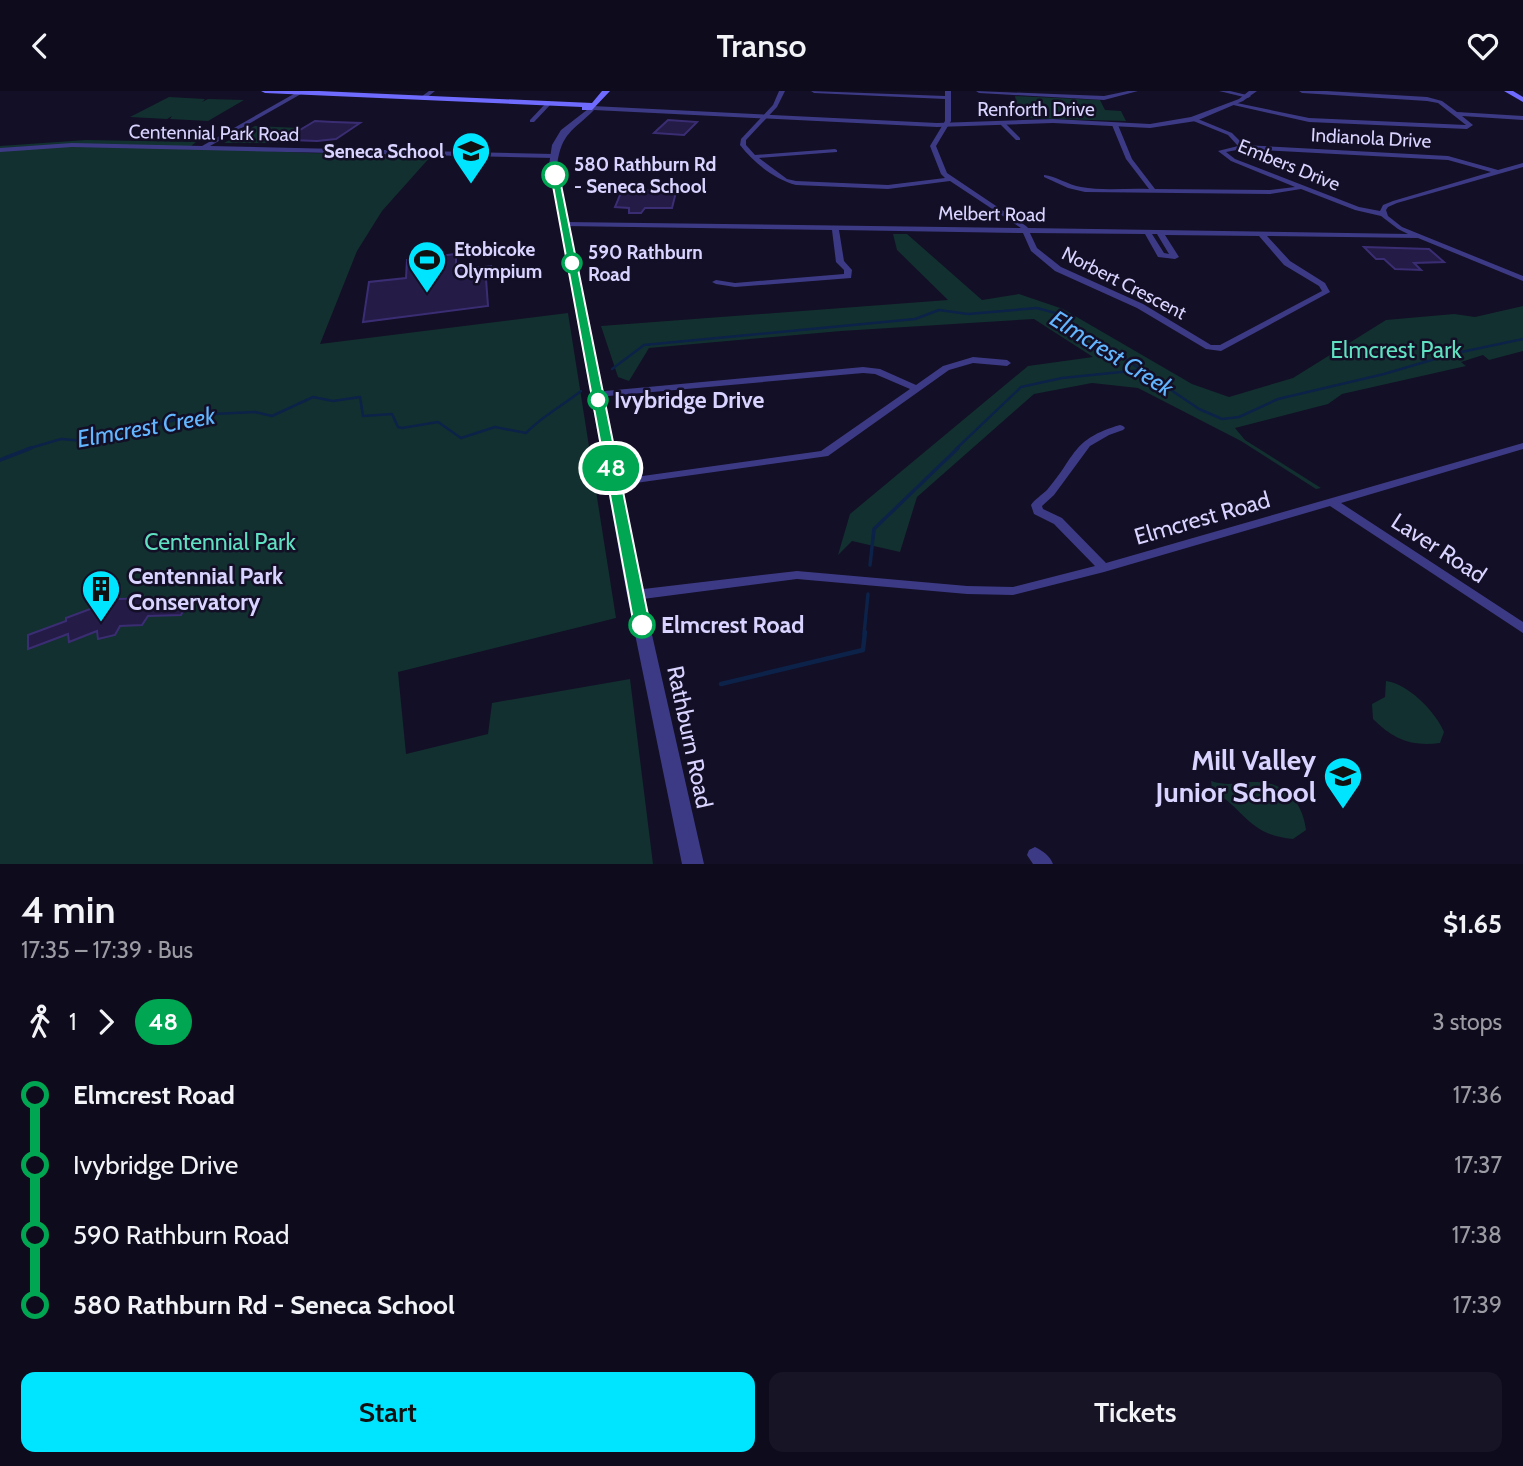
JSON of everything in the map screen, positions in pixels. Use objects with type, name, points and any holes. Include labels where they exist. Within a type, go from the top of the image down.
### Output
[{"type":"main road","name":"Renforth Drive","points":[[265,91],[588,106]]},
{"type":"main road","points":[[588,106],[596,91]]},
{"type":"main road","points":[[588,106],[606,91]]},
{"type":"main road","points":[[1508,91],[1523,100]]},
{"type":"street","points":[[423,98],[432,91]]},
{"type":"street","points":[[782,91],[775,106],[743,140],[743,145],[753,157],[785,180],[804,184],[888,187],[951,179]]},
{"type":"street","points":[[814,91],[948,95],[947,125],[933,146],[939,169],[1014,218],[1026,230]]},
{"type":"street","points":[[979,91],[1104,98],[1135,91]]},
{"type":"street","points":[[1109,91],[1120,96]]},
{"type":"street","points":[[1222,91],[1251,93]]},
{"type":"street","points":[[1232,104],[1309,120],[1470,125],[1440,102],[1427,99],[1302,91]]},
{"type":"street","points":[[203,148],[299,93]]},
{"type":"street","name":"Renforth Drive","points":[[588,106],[947,125],[1053,121],[1157,126],[1193,120],[1251,93]]},
{"type":"street","points":[[532,121],[549,103]]},
{"type":"street","points":[[553,156],[556,145],[568,129],[575,126],[588,106]]},
{"type":"street","points":[[1457,114],[1523,118]]},
{"type":"street","name":"Embers Drive","points":[[1193,120],[1230,134],[1242,146]]},
{"type":"street","points":[[1003,124],[1018,139]]},
{"type":"street","points":[[1115,125],[1129,159],[1153,190]]},
{"type":"street","name":"Centennial Park Road","points":[[0,150],[72,145],[553,156]]},
{"type":"street","name":"Embers Drive","points":[[1242,146],[1221,151],[1233,160],[1357,209],[1383,214]]},
{"type":"street","name":"Indianola Drive","points":[[1242,146],[1448,158],[1497,172]]},
{"type":"street","points":[[753,157],[835,151]]},
{"type":"street","name":"Rathburn Road","points":[[553,156],[635,595],[693,864]]},
{"type":"street","points":[[1523,165],[1387,204],[1383,214],[1394,224],[1417,236],[1523,279]]},
{"type":"street","points":[[1046,176],[1079,189],[1270,192],[1302,187]]},
{"type":"street","name":"Melbert Road","points":[[565,224],[1417,236]]},
{"type":"street","points":[[716,282],[735,285],[848,276],[848,270],[840,262],[835,227]]},
{"type":"street","name":"Norbert Crescent","points":[[1026,230],[1034,249],[1058,269],[1140,306],[1209,347],[1217,349],[1327,291],[1287,263],[1261,234]]},
{"type":"street","points":[[1147,232],[1161,254],[1175,257],[1160,233]]},
{"type":"street","points":[[614,483],[824,454],[939,372],[964,362],[985,360],[1007,363]]},
{"type":"street","points":[[597,394],[863,370],[877,371],[915,388]]},
{"type":"street","points":[[1104,568],[1058,521],[1038,511],[1036,505],[1052,490],[1087,441],[1119,428]]},
{"type":"street","name":"Elmcrest Road","points":[[635,595],[797,575],[967,590],[1013,591],[1104,568],[1523,446]]},
{"type":"street","name":"Laver Road","points":[[1332,502],[1523,628]]},
{"type":"green space","points":[[1015,96],[1100,100],[1105,110],[1121,111],[1126,121],[1019,118]]},
{"type":"green space","points":[[169,97],[205,99],[202,102],[208,99],[244,100],[208,121],[170,119],[172,116],[167,119],[130,117]]},
{"type":"green space","points":[[255,126],[300,128],[277,143],[224,143]]},
{"type":"green space","name":"Centennial Park","points":[[86,140],[196,142],[190,147],[309,153],[432,155],[382,211],[357,251],[320,344],[568,313],[616,618],[398,672],[406,754],[488,734],[492,703],[630,679],[653,864],[0,864],[0,146]]},
{"type":"green space","name":"Elmcrest Park","points":[[893,234],[907,234],[982,300],[1019,294],[1063,309],[1192,384],[1229,397],[1293,378],[1386,320],[1454,314],[1475,317],[1523,306],[1523,351],[1489,360],[1483,355],[1461,362],[1466,366],[1342,394],[1328,404],[1235,428],[1245,440],[1321,488],[1316,489],[1241,441],[1138,388],[1092,383],[1034,394],[917,497],[900,552],[852,541],[838,555],[850,514],[1028,366],[1093,357],[1034,319],[841,331],[649,348],[629,381],[618,377],[601,326],[948,300],[897,250]]},
{"type":"green space","points":[[1386,681],[1403,687],[1428,708],[1444,732],[1440,743],[1420,744],[1403,740],[1373,719],[1372,704],[1385,697]]},
{"type":"green space","points":[[1211,781],[1275,785],[1291,795],[1301,811],[1306,830],[1293,839],[1266,832],[1248,821],[1212,790]]},
{"type":"building","points":[[668,120],[697,122],[684,135],[654,133]]},
{"type":"building","points":[[315,121],[360,123],[336,139],[291,140],[297,137],[290,136]]},
{"type":"building","points":[[622,190],[676,192],[672,208],[645,208],[641,213],[629,213],[629,208],[615,207]]},
{"type":"building","points":[[1364,247],[1429,249],[1444,262],[1414,263],[1421,270],[1395,269],[1384,259],[1376,259]]},
{"type":"building","name":"Etobicoke Olympium","points":[[456,254],[456,270],[491,266],[491,279],[486,279],[488,306],[363,322],[369,282],[406,278],[407,260]]},
{"type":"building","name":"Centennial Park Conservatory","points":[[159,598],[157,601],[189,600],[181,615],[148,616],[142,625],[120,626],[115,635],[98,639],[97,631],[69,642],[68,634],[28,649],[28,635],[66,621],[66,618],[117,599]]},
{"type":"waterway","name":"Elmcrest Creek","points":[[612,369],[644,345],[915,319],[939,310],[968,314],[1037,308],[1059,314],[1199,409],[1222,419],[1239,417],[1278,399],[1384,374],[1452,354],[1523,339]]},
{"type":"waterway","points":[[956,449],[1021,387],[1062,378],[1141,370]]},
{"type":"waterway","name":"Elmcrest Creek","points":[[27,449],[61,439],[85,441],[123,435],[192,415],[255,412],[272,416],[313,397],[333,401],[360,397],[363,416],[392,414],[398,427],[402,428],[438,422],[461,438],[495,427],[526,433],[581,391]]},
{"type":"waterway","name":"Elmcrest Creek","points":[[0,460],[31,448]]},
{"type":"waterway","points":[[870,565],[874,529],[958,448]]},
{"type":"waterway","points":[[864,634],[868,594]]},
{"type":"waterway","points":[[721,684],[863,650],[865,632]]},
{"type":"bus line","name":"48","points":[[555,175],[642,625]]},
{"type":"place","name":"580 Rathburn Rd - Seneca School","points":[[555,175]]},
{"type":"place","name":"Seneca School","points":[[471,185]]},
{"type":"place","name":"590 Rathburn Road","points":[[572,263]]},
{"type":"place","name":"Etobicoke Olympium","points":[[427,294]]},
{"type":"place","name":"Ivybridge Drive","points":[[598,400]]},
{"type":"place","name":"Centennial Park Conservatory","points":[[101,623]]},
{"type":"place","name":"Elmcrest Road","points":[[642,625]]},
{"type":"place","name":"Mill Valley Junior School","points":[[1343,810]]}]
